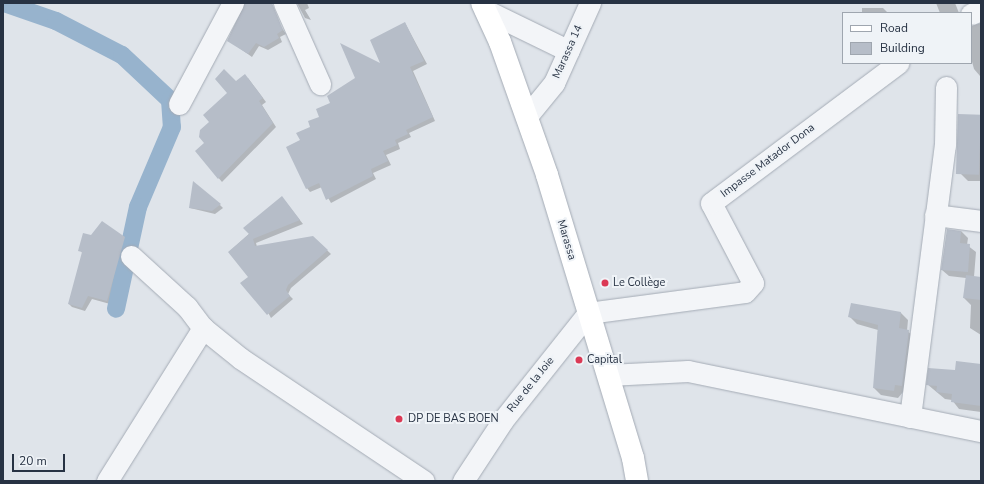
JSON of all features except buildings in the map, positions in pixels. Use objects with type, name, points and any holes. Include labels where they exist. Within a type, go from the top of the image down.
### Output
[{"type":"main road","name":"Marassa","points":[[484,7],[527,116],[608,375],[637,481]]},
{"type":"street","points":[[179,104],[234,3]]},
{"type":"street","points":[[284,3],[320,84]]},
{"type":"street","name":"Marassa 14","points":[[527,116],[554,84],[590,3]]},
{"type":"street","points":[[484,7],[569,51]]},
{"type":"street","name":"Impasse Matador Dona","points":[[588,313],[745,292],[753,283],[712,204],[897,64]]},
{"type":"street","points":[[910,417],[946,130],[946,87]]},
{"type":"street","points":[[935,215],[981,221]]},
{"type":"street","points":[[131,256],[187,307],[203,328],[240,358],[424,481]]},
{"type":"street","name":"Rue de la Joie","points":[[463,481],[503,420],[588,313]]},
{"type":"street","points":[[107,481],[203,328]]},
{"type":"street","points":[[608,375],[688,371],[981,431]]},
{"type":"waterway","points":[[4,3],[56,21],[122,55],[170,100],[172,127],[138,207],[116,309]]},
{"type":"place","name":"Le Collège","points":[[605,283]]},
{"type":"place","name":"Capital","points":[[579,360]]},
{"type":"place","name":"DP DE BAS BOEN","points":[[399,419]]}]
